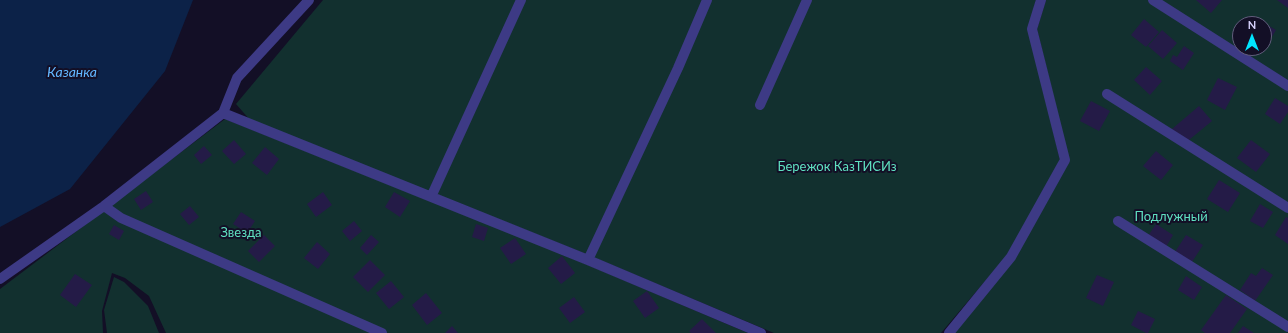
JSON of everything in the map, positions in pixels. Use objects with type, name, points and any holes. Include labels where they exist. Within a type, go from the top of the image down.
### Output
[{"type":"lane","points":[[0,279],[104,206],[223,113],[237,78],[310,0]]},
{"type":"lane","points":[[431,196],[521,0]]},
{"type":"lane","points":[[588,260],[674,75],[707,0]]},
{"type":"lane","points":[[760,105],[807,0]]},
{"type":"lane","points":[[949,333],[1011,257],[1065,160],[1032,29],[1041,0]]},
{"type":"lane","points":[[1153,0],[1288,86]]},
{"type":"lane","points":[[1107,94],[1288,208]]},
{"type":"lane","points":[[223,113],[588,260],[761,333]]},
{"type":"lane","points":[[104,206],[122,218],[382,333]]},
{"type":"lane","points":[[1118,220],[1288,327]]},
{"type":"green space","name":"Бережок КазТИСИз","points":[[323,0],[1036,0],[1029,29],[1060,160],[1008,254],[941,333],[774,333],[581,252],[250,120],[236,104]]},
{"type":"green space","name":"Подлужный","points":[[1046,0],[1288,0],[1288,333],[954,333],[1014,259],[1069,160],[1037,29]]},
{"type":"green space","name":"Звезда","points":[[225,119],[562,254],[748,333],[166,333],[149,296],[125,278],[112,273],[102,311],[103,333],[0,333],[0,289]]},
{"type":"green space","points":[[114,277],[124,282],[148,306],[159,333],[107,333],[104,310]]},
{"type":"water","name":"Казанка","points":[[0,0],[193,0],[165,71],[70,189],[0,227]]},
{"type":"building","points":[[1196,0],[1222,0],[1211,13]]},
{"type":"building","points":[[1277,0],[1288,0],[1288,8]]},
{"type":"building","points":[[1144,19],[1159,32],[1146,47],[1131,35]]},
{"type":"building","points":[[1272,28],[1276,30],[1272,37]]},
{"type":"building","points":[[1162,30],[1177,43],[1163,59],[1148,46]]},
{"type":"building","points":[[1184,46],[1194,53],[1183,70],[1170,61],[1173,55],[1177,57]]},
{"type":"building","points":[[1146,67],[1162,81],[1150,95],[1134,80]]},
{"type":"building","points":[[1218,78],[1237,87],[1225,110],[1207,100]]},
{"type":"building","points":[[1275,98],[1288,106],[1288,112],[1280,124],[1265,114]]},
{"type":"building","points":[[1091,101],[1110,111],[1099,131],[1080,121]]},
{"type":"building","points":[[1199,106],[1212,121],[1184,144],[1172,129]]},
{"type":"building","points":[[234,140],[246,154],[234,164],[222,151]]},
{"type":"building","points":[[1251,140],[1270,154],[1256,172],[1237,158]]},
{"type":"building","points":[[204,146],[212,155],[201,164],[194,155]]},
{"type":"building","points":[[265,147],[279,159],[267,175],[252,163]]},
{"type":"building","points":[[1156,151],[1173,165],[1161,180],[1143,166]]},
{"type":"building","points":[[1219,180],[1240,193],[1228,212],[1207,199]]},
{"type":"building","points":[[146,191],[153,202],[141,210],[134,199]]},
{"type":"building","points":[[323,192],[332,205],[316,217],[307,204]]},
{"type":"building","points":[[394,192],[410,201],[400,217],[385,207]]},
{"type":"building","points":[[1260,204],[1273,212],[1263,228],[1250,221]]},
{"type":"building","points":[[190,206],[199,217],[189,225],[180,214]]},
{"type":"building","points":[[241,212],[255,221],[247,233],[233,224]]},
{"type":"building","points":[[1286,217],[1288,218],[1288,244],[1275,235]]},
{"type":"building","points":[[354,221],[362,231],[350,241],[342,231]]},
{"type":"building","points":[[476,224],[488,228],[484,241],[472,237]]},
{"type":"building","points":[[1156,224],[1173,235],[1166,247],[1148,236]]},
{"type":"building","points":[[114,225],[124,231],[119,240],[109,234]]},
{"type":"building","points":[[264,235],[275,246],[259,262],[248,251]]},
{"type":"building","points":[[371,235],[379,242],[367,255],[360,248]]},
{"type":"building","points":[[1186,235],[1203,245],[1190,265],[1173,255]]},
{"type":"building","points":[[515,238],[526,254],[511,264],[500,248]]},
{"type":"building","points":[[317,242],[330,254],[318,269],[304,258]]},
{"type":"building","points":[[562,256],[575,273],[561,284],[548,268]]},
{"type":"building","points":[[370,260],[385,275],[368,292],[353,277]]},
{"type":"building","points":[[1262,268],[1273,275],[1255,301],[1240,290],[1251,273],[1256,276]]},
{"type":"building","points":[[75,274],[92,285],[76,307],[60,295]]},
{"type":"building","points":[[1097,275],[1114,282],[1103,306],[1086,298]]},
{"type":"building","points":[[1186,276],[1202,287],[1194,300],[1178,290]]},
{"type":"building","points":[[391,281],[404,297],[389,309],[376,293]]},
{"type":"building","points":[[647,291],[659,308],[645,318],[633,301]]},
{"type":"building","points":[[426,293],[442,313],[427,325],[412,305]]},
{"type":"building","points":[[1226,295],[1247,309],[1230,333],[1205,333],[1201,330]]},
{"type":"building","points":[[574,297],[585,312],[570,323],[559,308]]},
{"type":"building","points":[[1138,311],[1155,319],[1148,333],[1131,325]]},
{"type":"building","points":[[702,319],[716,333],[691,333],[689,331]]},
{"type":"building","points":[[452,326],[458,333],[445,333]]},
{"type":"building","points":[[1243,326],[1254,333],[1238,333]]}]
